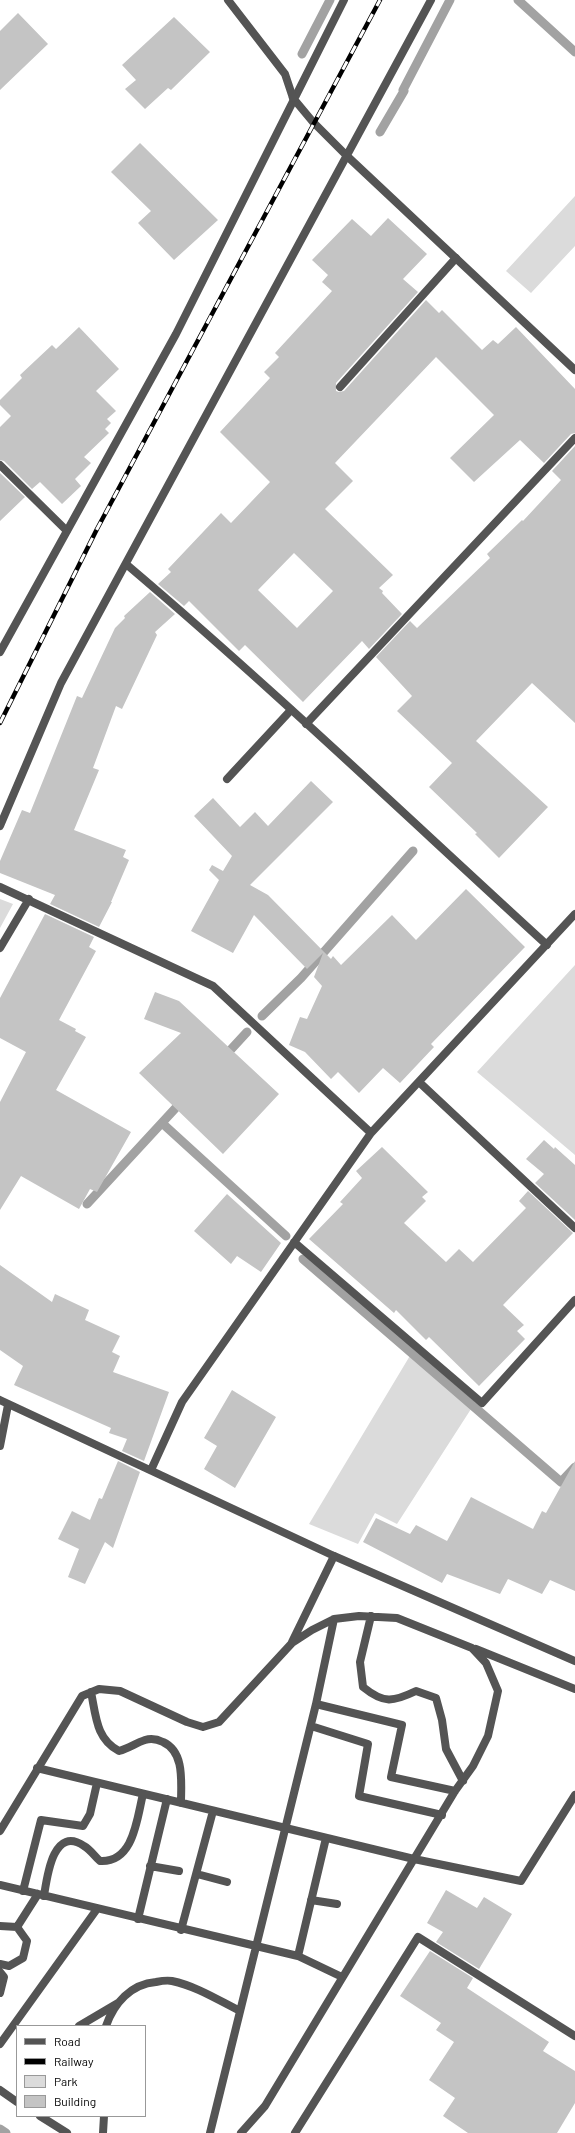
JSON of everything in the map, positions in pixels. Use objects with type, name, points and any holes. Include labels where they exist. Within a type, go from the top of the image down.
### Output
[{"type":"street","points":[[228,0],[285,74],[293,98],[313,122],[347,156],[575,370]]},
{"type":"street","points":[[0,652],[176,334],[293,98],[344,0]]},
{"type":"street","points":[[0,826],[61,683],[431,0]]},
{"type":"street","points":[[340,387],[456,258]]},
{"type":"street","points":[[306,724],[575,438]]},
{"type":"street","points":[[0,465],[67,531]]},
{"type":"street","points":[[126,564],[291,710],[547,945]]},
{"type":"street","points":[[226,779],[291,710]]},
{"type":"street","points":[[0,887],[213,986],[371,1133]]},
{"type":"street","points":[[0,948],[29,900]]},
{"type":"street","points":[[152,1470],[182,1402],[371,1133],[575,914]]},
{"type":"street","points":[[419,1082],[575,1228]]},
{"type":"street","points":[[294,1242],[482,1403],[575,1300]]},
{"type":"street","points":[[0,1400],[334,1556],[575,1661]]},
{"type":"street","points":[[0,1446],[8,1405]]},
{"type":"street","points":[[0,1831],[82,1696],[99,1689],[120,1692],[187,1722],[203,1727],[219,1722],[292,1643],[334,1556]]},
{"type":"street","points":[[292,1643],[334,1619],[371,1616],[397,1618],[575,1689]]},
{"type":"street","points":[[371,1616],[360,1662],[363,1687],[378,1698],[398,1699],[416,1691],[436,1698],[442,1720],[446,1749],[463,1781]]},
{"type":"street","points":[[210,2133],[311,1726],[334,1619]]},
{"type":"street","points":[[241,2133],[264,2106],[442,1815],[455,1791],[473,1766],[488,1736],[498,1691],[486,1663],[472,1648]]},
{"type":"street","points":[[91,1692],[101,1736],[110,1746],[119,1751],[131,1748],[145,1740],[156,1739],[167,1744],[175,1751],[182,1776],[180,1803]]},
{"type":"street","points":[[316,1704],[402,1725],[391,1777],[455,1791]]},
{"type":"street","points":[[311,1726],[368,1744],[359,1796],[442,1815]]},
{"type":"street","points":[[37,1768],[414,1859],[521,1881],[575,1795]]},
{"type":"street","points":[[24,1891],[41,1820],[82,1826],[90,1814],[98,1783]]},
{"type":"street","points":[[17,1927],[41,1895],[54,1853],[63,1844],[72,1841],[83,1845],[100,1860],[115,1859],[121,1855],[130,1842],[143,1794]]},
{"type":"street","points":[[138,1919],[167,1799]]},
{"type":"street","points":[[181,1930],[214,1810]]},
{"type":"street","points":[[298,1956],[326,1838]]},
{"type":"street","points":[[150,1866],[179,1871]]},
{"type":"street","points":[[197,1874],[227,1882]]},
{"type":"street","points":[[0,1885],[256,1948],[298,1956],[342,1977]]},
{"type":"street","points":[[311,1900],[336,1904]]},
{"type":"street","points":[[18,2025],[98,1909]]},
{"type":"street","points":[[0,1926],[17,1927]]},
{"type":"street","points":[[0,1964],[10,1966],[23,1958],[27,1941],[17,1927]]},
{"type":"street","points":[[295,2133],[418,1937],[575,2036]]},
{"type":"street","points":[[0,1972],[4,1977],[0,1993]]},
{"type":"street","points":[[81,2025],[118,2002],[129,1991],[151,1982],[171,1980],[198,1990],[240,2011]]},
{"type":"street","points":[[106,2025],[118,2002]]},
{"type":"street","points":[[0,2044],[14,2031]]},
{"type":"street","points":[[0,2090],[16,2101]]},
{"type":"street","points":[[42,2117],[67,2133]]},
{"type":"street","points":[[103,2133],[104,2117]]},
{"type":"green space","points":[[575,196],[575,246],[531,293],[506,271]]},
{"type":"green space","points":[[0,899],[13,904],[0,928]]},
{"type":"green space","points":[[575,965],[575,1155],[477,1072]]},
{"type":"green space","points":[[411,1354],[471,1409],[397,1524],[375,1513],[358,1544],[309,1524]]},
{"type":"building","points":[[18,13],[48,44],[0,90],[0,31]]},
{"type":"building","points":[[174,17],[210,52],[171,90],[168,88],[145,109],[125,89],[136,80],[122,65]]},
{"type":"building","points":[[140,143],[218,220],[174,260],[138,223],[151,211],[111,172]]},
{"type":"building","points":[[388,218],[427,254],[403,279],[418,292],[336,383],[336,391],[344,391],[426,300],[439,313],[442,310],[482,350],[493,340],[498,344],[516,327],[575,389],[575,433],[571,434],[544,463],[520,440],[474,482],[450,458],[494,415],[436,357],[335,463],[353,481],[325,509],[393,575],[379,588],[402,614],[369,649],[362,641],[303,702],[245,645],[239,651],[189,601],[184,606],[158,584],[171,572],[168,569],[221,513],[231,523],[270,482],[220,432],[270,378],[264,372],[279,357],[275,353],[332,291],[322,282],[328,275],[312,260],[352,219],[371,236]],"holes":[[[294,553],[333,591],[297,628],[258,590]]]},
{"type":"building","points":[[79,327],[119,369],[96,391],[116,411],[107,419],[111,423],[105,429],[109,433],[84,457],[91,463],[75,479],[81,486],[62,504],[40,482],[32,489],[4,461],[0,460],[0,427],[11,416],[0,405],[0,400],[22,378],[20,375],[52,345],[56,349]]},
{"type":"building","points":[[575,446],[575,723],[532,683],[476,741],[548,807],[499,858],[475,834],[477,833],[429,787],[452,763],[397,711],[412,696],[376,657],[410,621],[417,628],[490,558],[487,554],[522,520],[523,521],[561,480],[552,471]]},
{"type":"building","points":[[0,473],[25,497],[0,521]]},
{"type":"building","points":[[150,592],[175,614],[155,632],[157,635],[122,709],[116,706],[93,768],[99,770],[74,830],[126,850],[123,857],[129,860],[112,902],[99,927],[50,904],[55,895],[0,873],[0,861],[22,810],[30,813],[77,696],[82,698],[115,628],[125,618],[124,616]]},
{"type":"building","points":[[311,781],[333,802],[250,885],[268,895],[331,959],[333,956],[341,965],[392,915],[416,940],[466,889],[525,947],[431,1044],[434,1047],[400,1083],[383,1068],[359,1093],[338,1072],[331,1079],[305,1052],[289,1045],[300,1017],[307,1019],[322,986],[314,977],[323,953],[307,969],[254,915],[233,953],[191,931],[219,880],[209,870],[212,865],[223,871],[232,856],[194,816],[213,798],[240,827],[255,812],[268,826]]},
{"type":"building","points":[[45,914],[94,937],[89,947],[96,951],[59,1020],[76,1029],[75,1031],[86,1037],[56,1090],[131,1132],[97,1192],[90,1189],[79,1209],[21,1176],[0,1210],[0,1102],[26,1052],[0,1038],[0,998]]},
{"type":"building","points":[[155,992],[179,1001],[279,1094],[223,1154],[139,1073],[181,1033],[144,1019]]},
{"type":"building","points":[[544,1140],[554,1149],[555,1147],[575,1165],[575,1220],[535,1183],[544,1174],[526,1159]]},
{"type":"building","points":[[382,1147],[428,1192],[422,1197],[426,1201],[404,1223],[446,1262],[459,1249],[473,1262],[526,1208],[519,1201],[528,1191],[573,1233],[503,1305],[524,1325],[517,1331],[525,1339],[479,1386],[429,1337],[426,1340],[396,1310],[394,1313],[309,1239],[343,1204],[340,1202],[362,1178],[356,1171]]},
{"type":"building","points":[[227,1194],[281,1243],[261,1272],[237,1256],[231,1264],[194,1231]]},
{"type":"building","points":[[0,1265],[52,1302],[55,1294],[89,1310],[85,1320],[120,1336],[112,1352],[120,1356],[113,1372],[169,1392],[144,1461],[122,1451],[127,1439],[109,1433],[111,1428],[14,1385],[23,1366],[0,1350]]},
{"type":"building","points":[[232,1390],[276,1417],[235,1488],[204,1469],[217,1446],[204,1438]]},
{"type":"building","points":[[118,1461],[140,1472],[113,1548],[105,1542],[85,1584],[68,1577],[79,1549],[58,1539],[72,1511],[90,1520],[99,1498],[102,1499]]},
{"type":"building","points":[[575,1461],[575,1591],[550,1580],[542,1594],[508,1579],[500,1594],[447,1574],[442,1583],[363,1542],[376,1518],[410,1534],[416,1525],[447,1541],[471,1497],[533,1529],[542,1511],[546,1513]]},
{"type":"building","points":[[446,1890],[477,1908],[484,1897],[512,1914],[479,1969],[436,1942],[443,1932],[427,1923]]},
{"type":"building","points":[[430,1951],[473,1978],[467,1988],[549,2042],[543,2051],[575,2071],[575,2103],[557,2133],[468,2133],[443,2116],[455,2098],[429,2080],[454,2042],[436,2030],[441,2023],[400,1996]]},
{"type":"waterway","points":[[302,54],[330,0]]},
{"type":"waterway","points":[[380,132],[404,91],[403,90],[450,0]]},
{"type":"waterway","points":[[518,0],[575,52]]},
{"type":"waterway","points":[[262,1016],[301,978],[413,851]]},
{"type":"waterway","points":[[224,1057],[247,1032]]},
{"type":"waterway","points":[[87,1204],[183,1100]]},
{"type":"waterway","points":[[162,1123],[286,1236]]},
{"type":"waterway","points":[[303,1259],[561,1482],[575,1467]]},
{"type":"waterway","points":[[0,2129],[6,2133]]},
{"type":"railway","points":[[0,723],[97,529],[380,0]]}]
